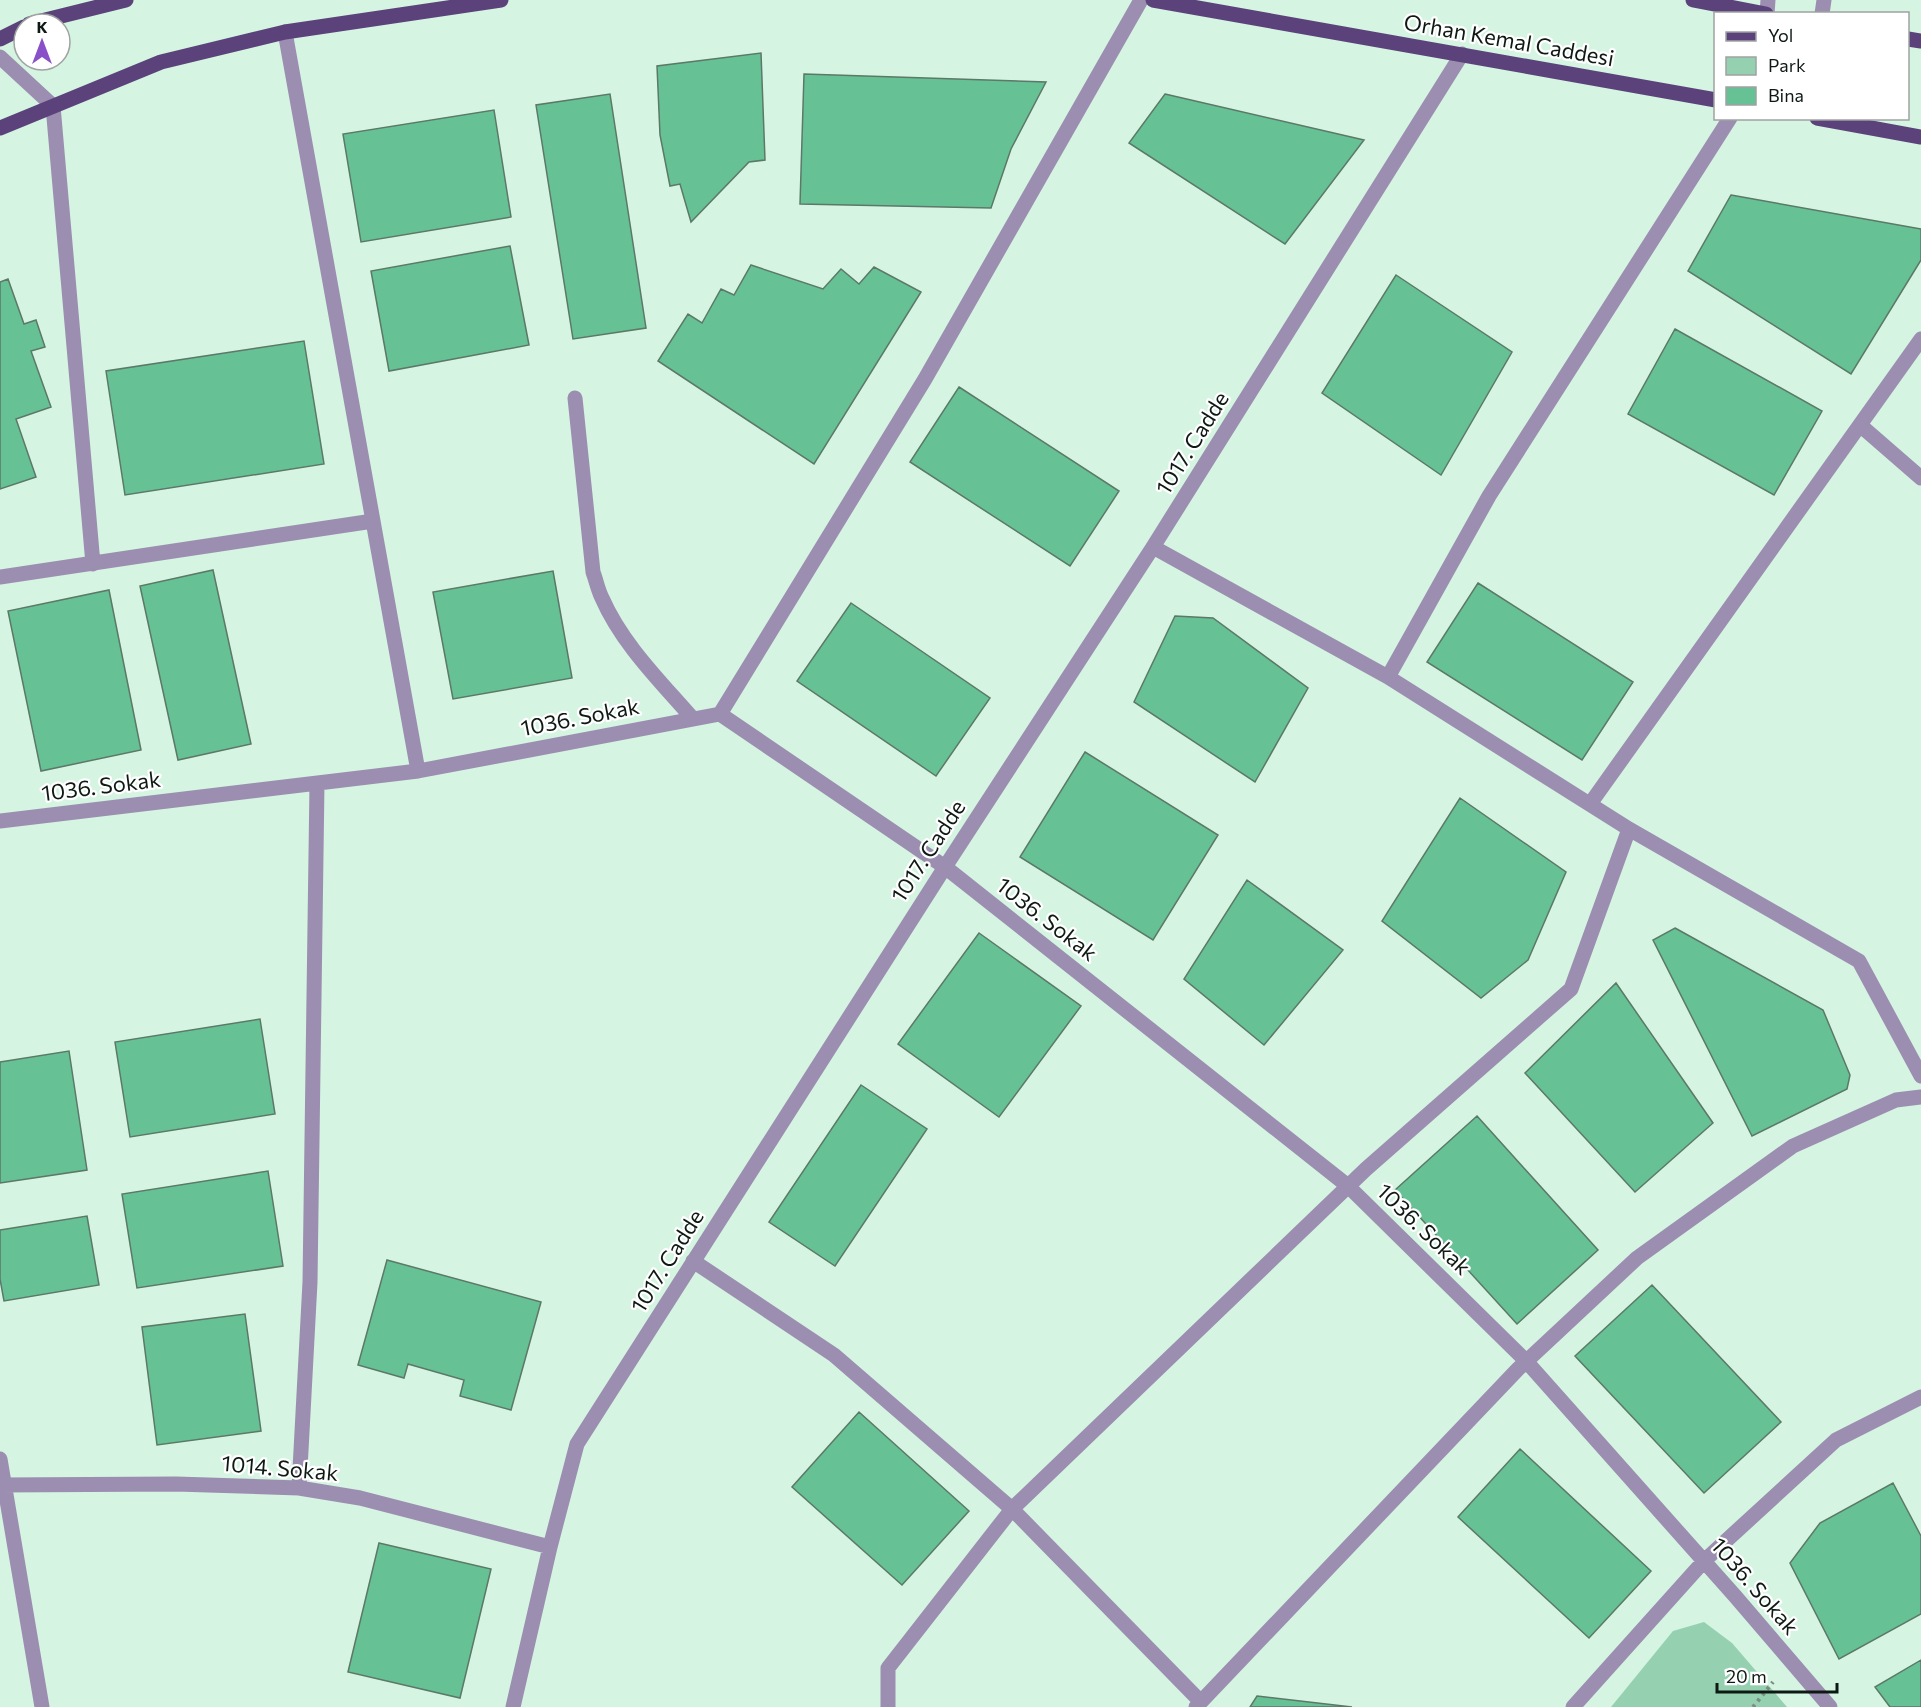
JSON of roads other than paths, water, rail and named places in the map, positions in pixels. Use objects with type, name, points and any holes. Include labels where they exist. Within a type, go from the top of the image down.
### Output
[{"type":"main road","points":[[72,13],[126,0]]},
{"type":"main road","points":[[0,128],[161,62],[285,32],[501,0]]},
{"type":"main road","name":"Orhan Kemal Caddesi","points":[[1153,0],[1714,100]]},
{"type":"main road","points":[[1693,0],[1756,12]]},
{"type":"main road","points":[[1828,120],[1921,137]]},
{"type":"street","points":[[720,714],[925,379],[1141,0]]},
{"type":"street","points":[[285,32],[418,771]]},
{"type":"street","name":"1017. Cadde","points":[[513,1707],[550,1547],[577,1444],[945,867],[1153,547],[1462,54]]},
{"type":"street","points":[[0,57],[52,106],[93,564]]},
{"type":"street","points":[[1388,677],[1490,496],[1729,120]]},
{"type":"street","points":[[1590,804],[1921,339]]},
{"type":"street","points":[[575,398],[593,572],[602,598],[614,622],[647,666],[693,719]]},
{"type":"street","points":[[1860,425],[1921,478]]},
{"type":"street","points":[[0,577],[373,521]]},
{"type":"street","points":[[1153,547],[1388,677],[1629,829],[1859,961],[1921,1076]]},
{"type":"street","name":"1036. Sokak","points":[[0,821],[418,771],[720,714],[945,867],[1348,1186],[1526,1361],[1830,1707]]},
{"type":"street","points":[[298,1488],[310,1282],[316,783]]},
{"type":"street","points":[[888,1707],[888,1668],[1012,1509],[1348,1186],[1571,989],[1629,829]]},
{"type":"street","points":[[693,1261],[834,1355],[1012,1509],[1199,1705],[1526,1361],[1637,1258],[1793,1146],[1896,1100],[1921,1097]]},
{"type":"street","points":[[1573,1707],[1704,1561],[1836,1440],[1921,1397]]},
{"type":"street","points":[[0,1459],[42,1707]]},
{"type":"street","name":"1014. Sokak","points":[[3,1484],[176,1484],[298,1488],[360,1498],[550,1547]]}]
